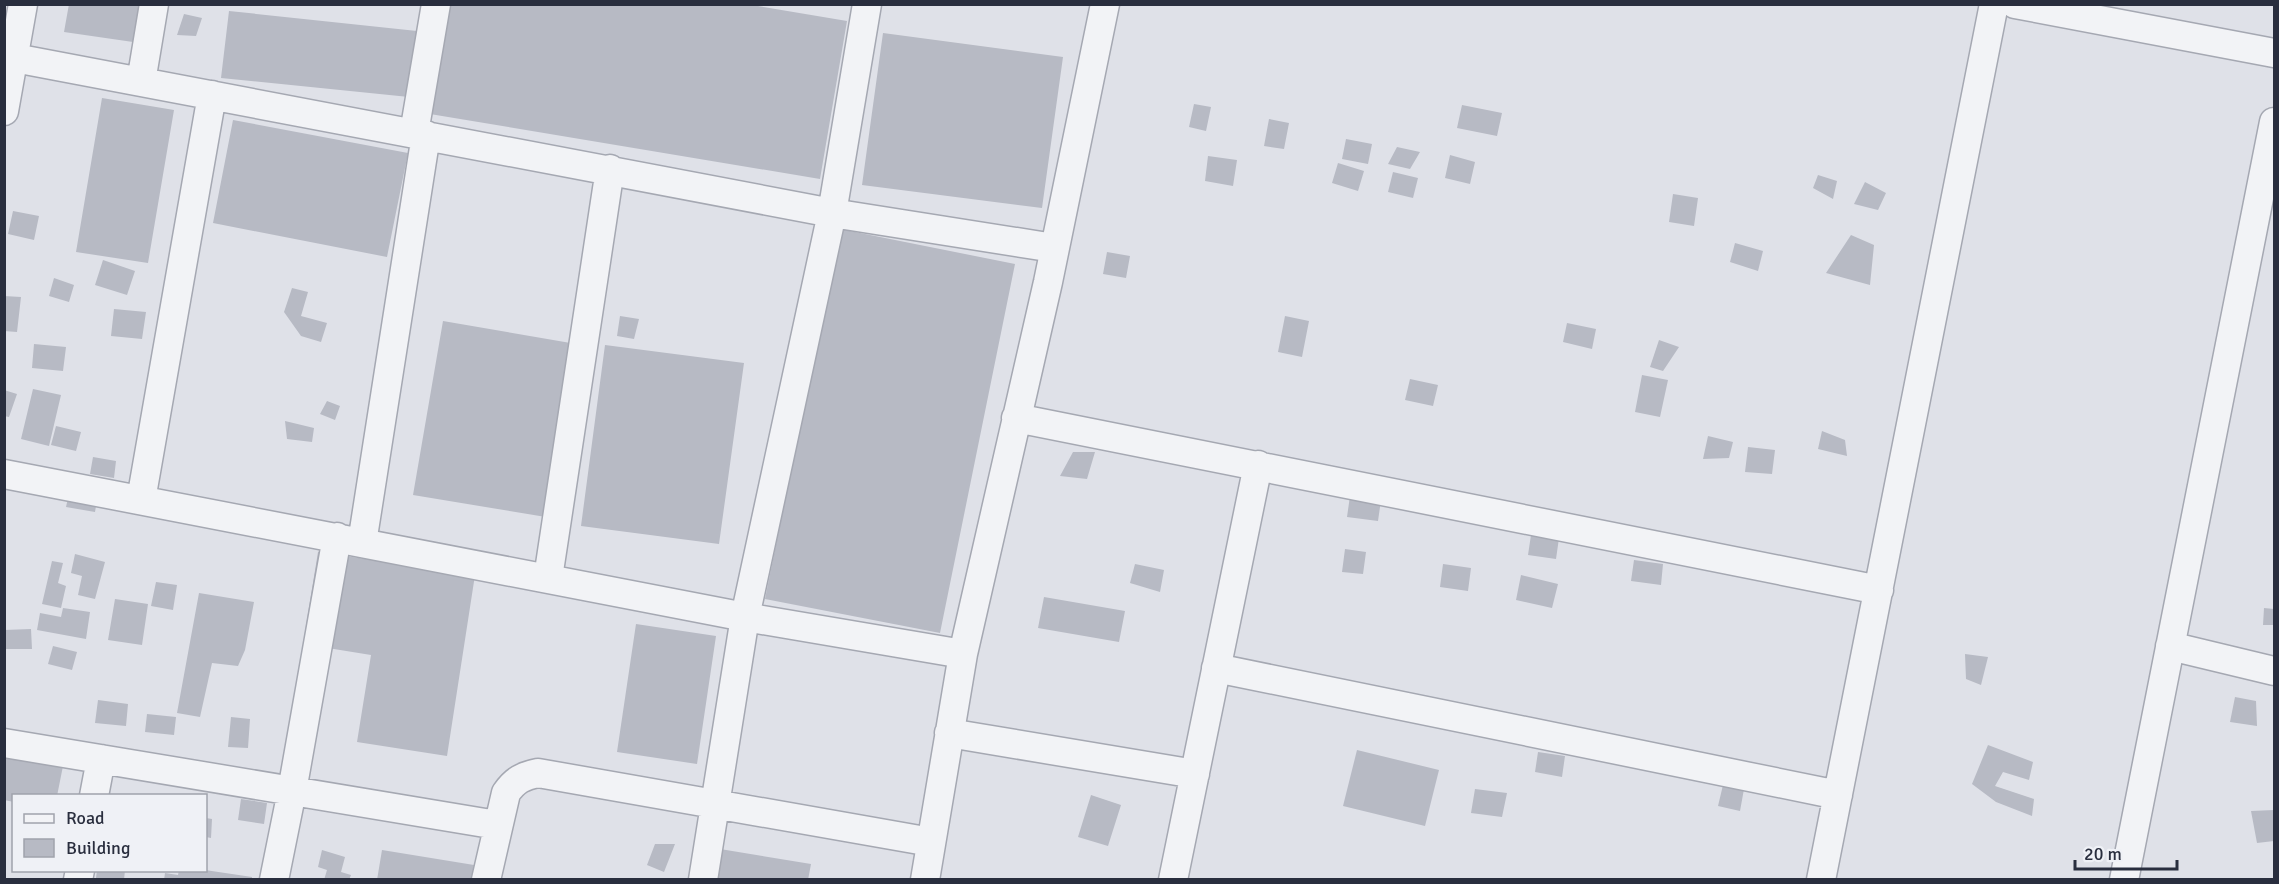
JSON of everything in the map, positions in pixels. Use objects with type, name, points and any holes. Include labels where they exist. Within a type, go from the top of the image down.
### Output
[{"type":"street","points":[[4,111],[9,57],[23,4]]},
{"type":"street","points":[[141,82],[154,4]]},
{"type":"street","points":[[274,879],[350,540],[420,134],[436,4]]},
{"type":"street","points":[[703,879],[745,617],[832,213],[867,4]]},
{"type":"street","points":[[925,879],[963,654],[1054,248],[1105,4]]},
{"type":"street","points":[[1821,879],[1994,4]]},
{"type":"street","points":[[2015,4],[2274,53]]},
{"type":"street","points":[[9,57],[832,213],[1054,248]]},
{"type":"street","points":[[141,500],[212,95]]},
{"type":"street","points":[[2124,879],[2274,122]]},
{"type":"street","points":[[548,578],[610,170]]},
{"type":"street","points":[[1016,418],[1879,590]]},
{"type":"street","points":[[1173,879],[1258,465]]},
{"type":"street","points":[[4,474],[745,617],[963,654]]},
{"type":"street","points":[[2170,646],[2274,671]]},
{"type":"street","points":[[1216,668],[1838,795]]},
{"type":"street","points":[[950,733],[1195,774]]},
{"type":"street","points":[[4,743],[497,825]]},
{"type":"street","points":[[94,794],[100,759]]},
{"type":"street","points":[[486,879],[506,793],[513,783],[523,776],[538,773],[931,842]]},
{"type":"building","points":[[69,4],[139,4],[133,42],[64,32]]},
{"type":"building","points":[[449,4],[746,4],[847,21],[820,179],[430,114]]},
{"type":"building","points":[[229,11],[417,31],[409,97],[221,78]]},
{"type":"building","points":[[184,14],[202,18],[196,36],[177,35]]},
{"type":"building","points":[[883,33],[1063,57],[1042,208],[862,185]]},
{"type":"building","points":[[102,98],[174,110],[148,263],[76,252]]},
{"type":"building","points":[[1194,104],[1211,107],[1206,131],[1189,127]]},
{"type":"building","points":[[1462,105],[1502,113],[1497,136],[1457,128]]},
{"type":"building","points":[[1269,119],[1289,123],[1284,149],[1264,146]]},
{"type":"building","points":[[233,120],[408,153],[387,257],[213,223]]},
{"type":"building","points":[[1346,139],[1372,144],[1368,164],[1342,159]]},
{"type":"building","points":[[1397,147],[1420,152],[1410,169],[1388,164]]},
{"type":"building","points":[[1450,155],[1475,162],[1470,184],[1445,178]]},
{"type":"building","points":[[1208,156],[1237,160],[1233,186],[1205,181]]},
{"type":"building","points":[[1338,163],[1364,171],[1358,191],[1332,183]]},
{"type":"building","points":[[1393,172],[1418,178],[1413,198],[1388,192]]},
{"type":"building","points":[[1818,175],[1837,181],[1833,199],[1813,188]]},
{"type":"building","points":[[1865,182],[1886,193],[1878,210],[1854,204]]},
{"type":"building","points":[[1673,194],[1698,198],[1694,226],[1669,222]]},
{"type":"building","points":[[13,211],[39,216],[34,240],[8,234]]},
{"type":"building","points":[[840,229],[1015,264],[940,633],[765,599]]},
{"type":"building","points":[[1851,235],[1874,245],[1870,285],[1826,273]]},
{"type":"building","points":[[1735,243],[1763,251],[1758,271],[1730,262]]},
{"type":"building","points":[[1107,252],[1130,256],[1126,278],[1103,274]]},
{"type":"building","points":[[103,260],[135,271],[127,295],[95,285]]},
{"type":"building","points":[[54,278],[74,285],[69,302],[49,296]]},
{"type":"building","points":[[292,288],[308,292],[301,316],[327,323],[321,342],[301,336],[284,312]]},
{"type":"building","points":[[4,296],[21,297],[17,332],[4,331]]},
{"type":"building","points":[[114,309],[146,312],[142,339],[111,336]]},
{"type":"building","points":[[620,316],[639,319],[634,339],[617,336]]},
{"type":"building","points":[[1285,316],[1309,321],[1302,357],[1278,352]]},
{"type":"building","points":[[443,321],[588,346],[558,519],[413,495]]},
{"type":"building","points":[[1567,323],[1596,329],[1592,349],[1563,342]]},
{"type":"building","points":[[1659,340],[1679,347],[1663,371],[1650,367]]},
{"type":"building","points":[[34,344],[66,347],[63,371],[32,368]]},
{"type":"building","points":[[605,345],[744,363],[719,544],[581,526]]},
{"type":"building","points":[[1642,375],[1668,380],[1660,417],[1635,412]]},
{"type":"building","points":[[1410,379],[1438,385],[1433,406],[1405,400]]},
{"type":"building","points":[[33,389],[61,395],[49,446],[21,439]]},
{"type":"building","points":[[4,390],[17,394],[9,417],[4,416]]},
{"type":"building","points":[[327,401],[340,406],[335,420],[320,414]]},
{"type":"building","points":[[285,421],[314,428],[312,442],[287,439]]},
{"type":"building","points":[[56,426],[81,432],[76,451],[51,445]]},
{"type":"building","points":[[1822,431],[1845,440],[1847,456],[1818,449]]},
{"type":"building","points":[[1708,436],[1733,442],[1729,458],[1703,459]]},
{"type":"building","points":[[1748,447],[1775,450],[1772,474],[1745,472]]},
{"type":"building","points":[[1073,452],[1095,452],[1087,479],[1060,476]]},
{"type":"building","points":[[93,457],[116,461],[114,478],[90,474]]},
{"type":"building","points":[[70,489],[96,506],[95,512],[66,507]]},
{"type":"building","points":[[1350,496],[1381,500],[1378,521],[1347,517]]},
{"type":"building","points":[[1531,535],[1559,538],[1556,559],[1528,555]]},
{"type":"building","points":[[1345,549],[1366,552],[1363,574],[1342,572]]},
{"type":"building","points":[[318,552],[475,575],[447,756],[357,742],[371,655],[303,644]]},
{"type":"building","points":[[75,554],[105,562],[95,599],[78,595],[82,576],[71,573]]},
{"type":"building","points":[[1634,560],[1663,564],[1661,585],[1631,581]]},
{"type":"building","points":[[52,561],[63,563],[58,583],[66,586],[61,608],[42,604]]},
{"type":"building","points":[[1135,564],[1164,570],[1160,592],[1130,583]]},
{"type":"building","points":[[1443,564],[1471,568],[1468,591],[1440,587]]},
{"type":"building","points":[[1521,575],[1558,584],[1552,608],[1516,600]]},
{"type":"building","points":[[156,582],[177,585],[173,610],[151,606]]},
{"type":"building","points":[[199,593],[254,602],[245,650],[238,666],[212,663],[200,717],[177,713]]},
{"type":"building","points":[[1044,597],[1125,611],[1119,642],[1038,628]]},
{"type":"building","points":[[115,599],[148,604],[142,645],[108,640]]},
{"type":"building","points":[[63,608],[90,612],[86,639],[37,630],[40,613],[61,617]]},
{"type":"building","points":[[2264,608],[2274,609],[2274,625],[2263,625]]},
{"type":"building","points":[[636,624],[716,636],[697,764],[617,752]]},
{"type":"building","points":[[31,629],[32,649],[4,649],[4,630]]},
{"type":"building","points":[[53,646],[77,652],[72,670],[48,664]]},
{"type":"building","points":[[1965,654],[1988,657],[1981,685],[1966,679]]},
{"type":"building","points":[[2235,697],[2256,701],[2257,726],[2230,722]]},
{"type":"building","points":[[98,700],[128,704],[126,726],[95,723]]},
{"type":"building","points":[[147,714],[176,717],[174,735],[145,732]]},
{"type":"building","points":[[231,717],[250,719],[248,748],[228,747]]},
{"type":"building","points":[[1988,745],[2033,762],[2029,780],[2003,772],[1995,786],[2034,799],[2032,816],[1996,802],[1972,784]]},
{"type":"building","points":[[4,750],[64,761],[57,794],[12,794],[12,802],[4,800]]},
{"type":"building","points":[[1357,750],[1439,770],[1425,826],[1343,806]]},
{"type":"building","points":[[1538,752],[1565,756],[1562,777],[1535,772]]},
{"type":"building","points":[[1723,785],[1744,789],[1740,811],[1718,806]]},
{"type":"building","points":[[1475,789],[1507,793],[1502,817],[1471,813]]},
{"type":"building","points":[[1091,795],[1121,805],[1108,846],[1078,837]]},
{"type":"building","points":[[241,799],[267,803],[264,824],[238,820]]},
{"type":"building","points":[[2274,810],[2274,841],[2257,843],[2251,811]]},
{"type":"building","points":[[207,818],[212,819],[211,838],[207,837]]},
{"type":"building","points":[[655,844],[675,844],[664,872],[647,865]]},
{"type":"building","points":[[714,848],[811,864],[808,880],[709,880]]},
{"type":"building","points":[[322,850],[345,857],[341,872],[351,875],[349,880],[324,880],[327,870],[318,867]]},
{"type":"building","points":[[382,850],[474,865],[471,880],[377,880]]},
{"type":"building","points":[[207,870],[252,877],[252,880],[164,880],[165,873],[178,875],[179,872]]},
{"type":"building","points":[[97,872],[125,872],[124,880],[96,878]]}]
